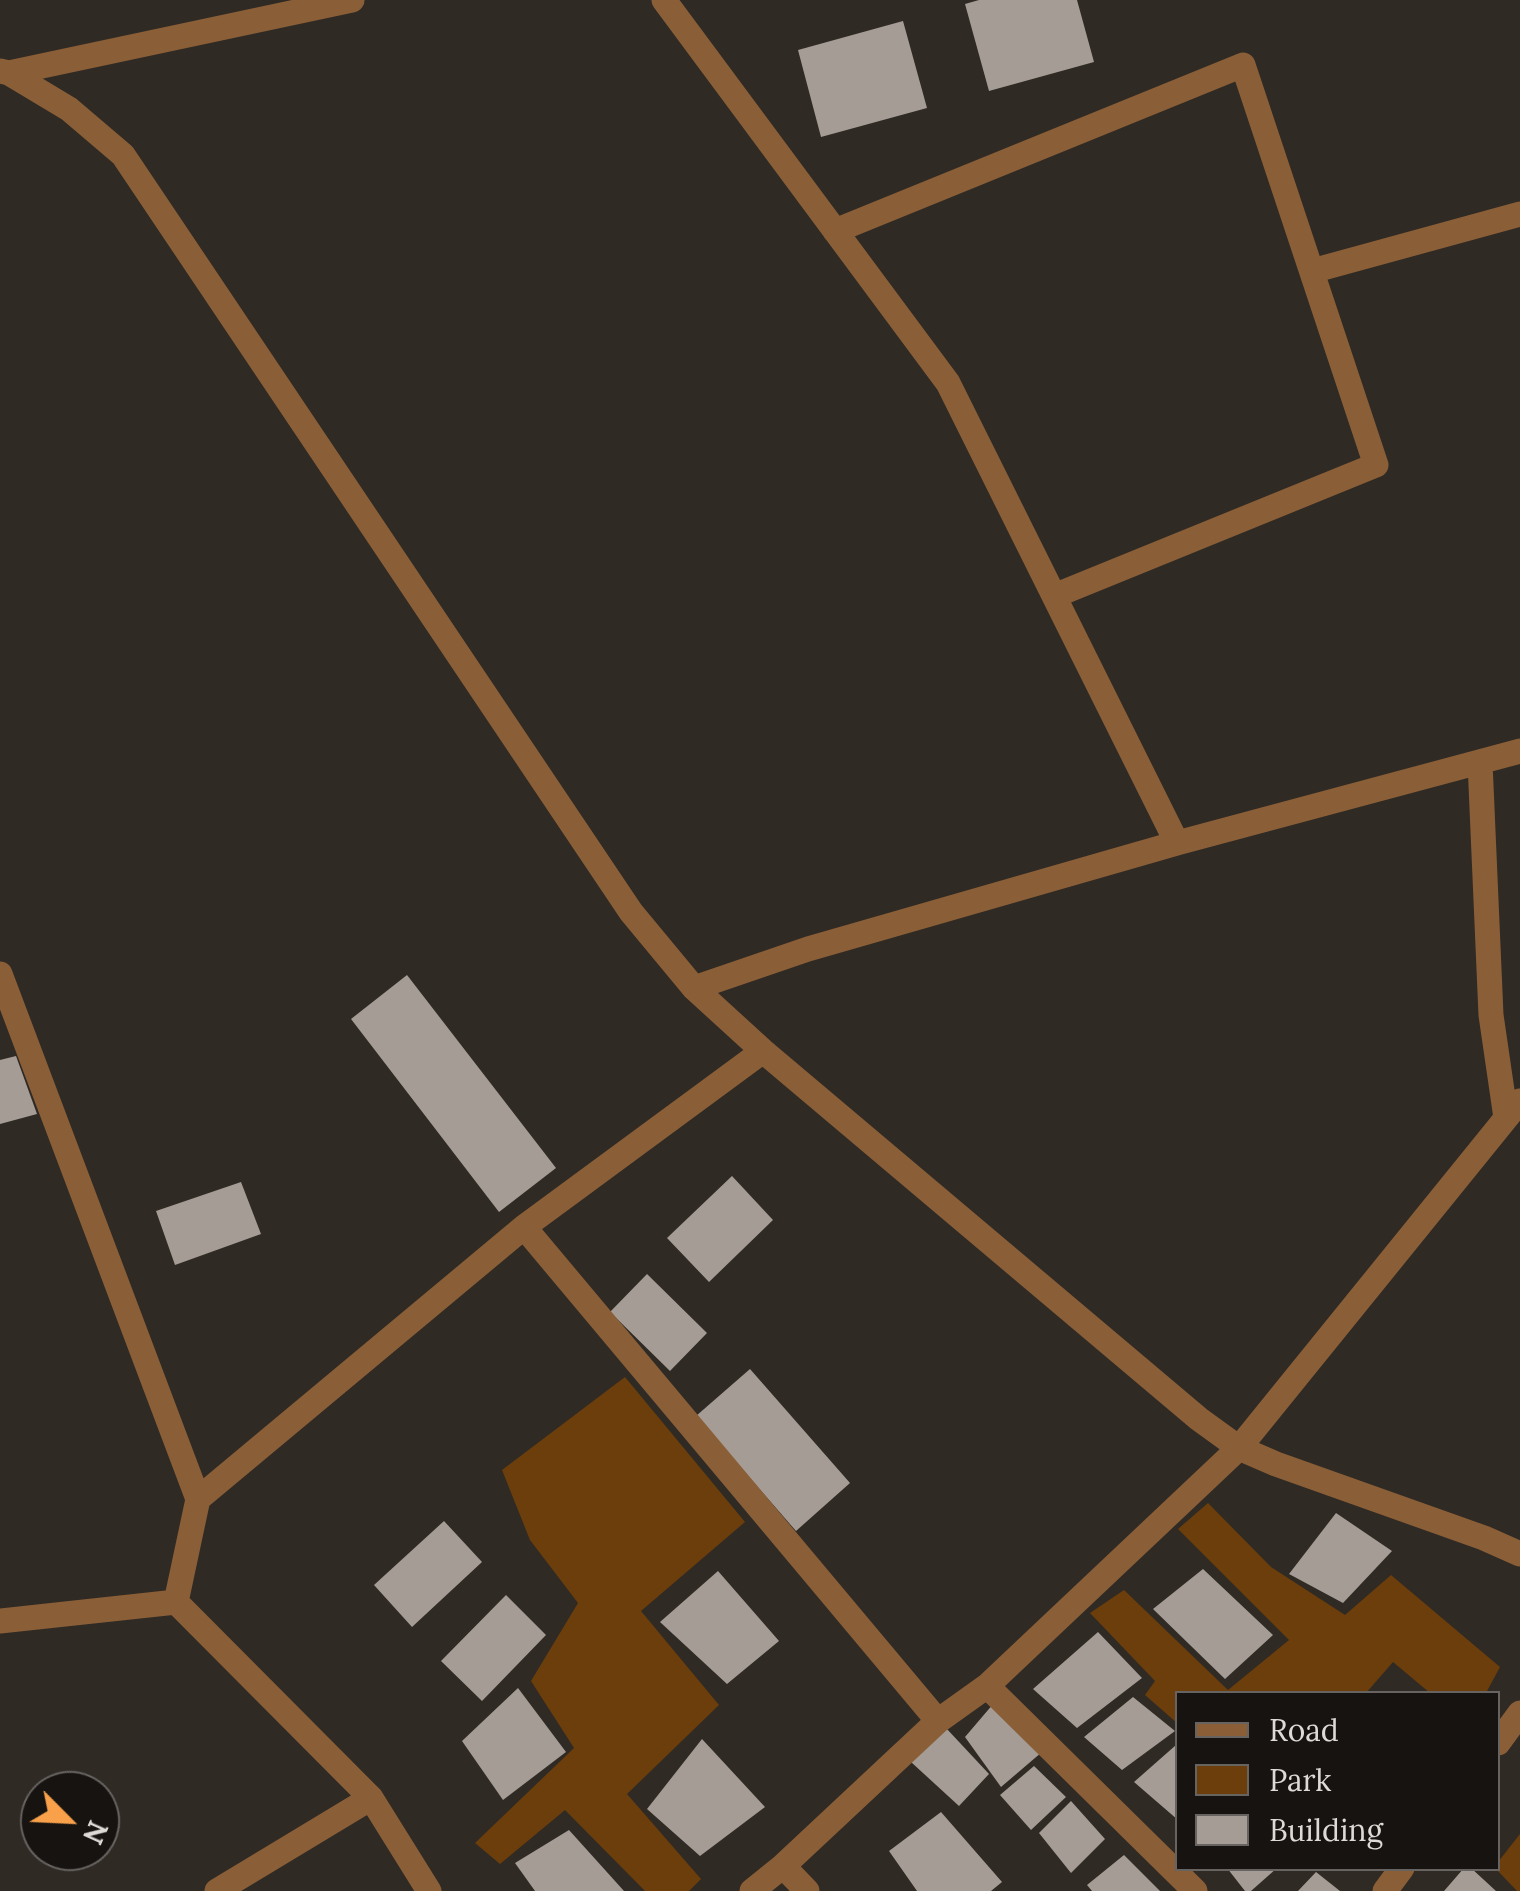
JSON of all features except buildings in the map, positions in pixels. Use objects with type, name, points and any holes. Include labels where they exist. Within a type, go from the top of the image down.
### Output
[{"type":"street","points":[[5,72],[352,0]]},
{"type":"street","points":[[664,0],[948,384],[1177,843]]},
{"type":"street","points":[[835,231],[1244,65],[1376,465],[1054,596]]},
{"type":"street","points":[[5,72],[68,109],[123,155],[631,912],[694,988],[1199,1419],[1239,1448],[1520,1554]]},
{"type":"street","points":[[1312,272],[1520,214]]},
{"type":"street","points":[[694,988],[808,948],[1177,843],[1520,752]]},
{"type":"street","points":[[752,1891],[938,1721],[986,1686],[1239,1448],[1513,1109],[1490,1015],[1480,762]]},
{"type":"street","points":[[0,974],[12,1034],[198,1498],[176,1602]]},
{"type":"street","points":[[198,1498],[524,1227],[763,1050]]},
{"type":"street","points":[[524,1227],[938,1721]]},
{"type":"street","points":[[0,1621],[176,1602]]},
{"type":"street","points":[[176,1602],[371,1798],[429,1891]]},
{"type":"street","points":[[986,1686],[1175,1870]]},
{"type":"street","points":[[1500,1740],[1520,1713]]},
{"type":"street","points":[[217,1891],[371,1798]]},
{"type":"street","points":[[783,1866],[807,1891]]},
{"type":"street","points":[[1176,1871],[1196,1891]]},
{"type":"green space","points":[[625,1377],[745,1522],[641,1611],[719,1705],[627,1794],[701,1879],[689,1891],[645,1891],[565,1810],[500,1864],[475,1843],[574,1748],[531,1681],[578,1603],[530,1540],[502,1470]]},
{"type":"green space","points":[[1208,1503],[1271,1567],[1345,1615],[1391,1575],[1500,1667],[1487,1691],[1428,1691],[1393,1662],[1368,1691],[1175,1691],[1175,1721],[1145,1695],[1155,1681],[1090,1613],[1124,1590],[1228,1690],[1289,1640],[1178,1529]]},
{"type":"green space","points":[[1520,1834],[1520,1891],[1498,1871],[1500,1859]]}]
